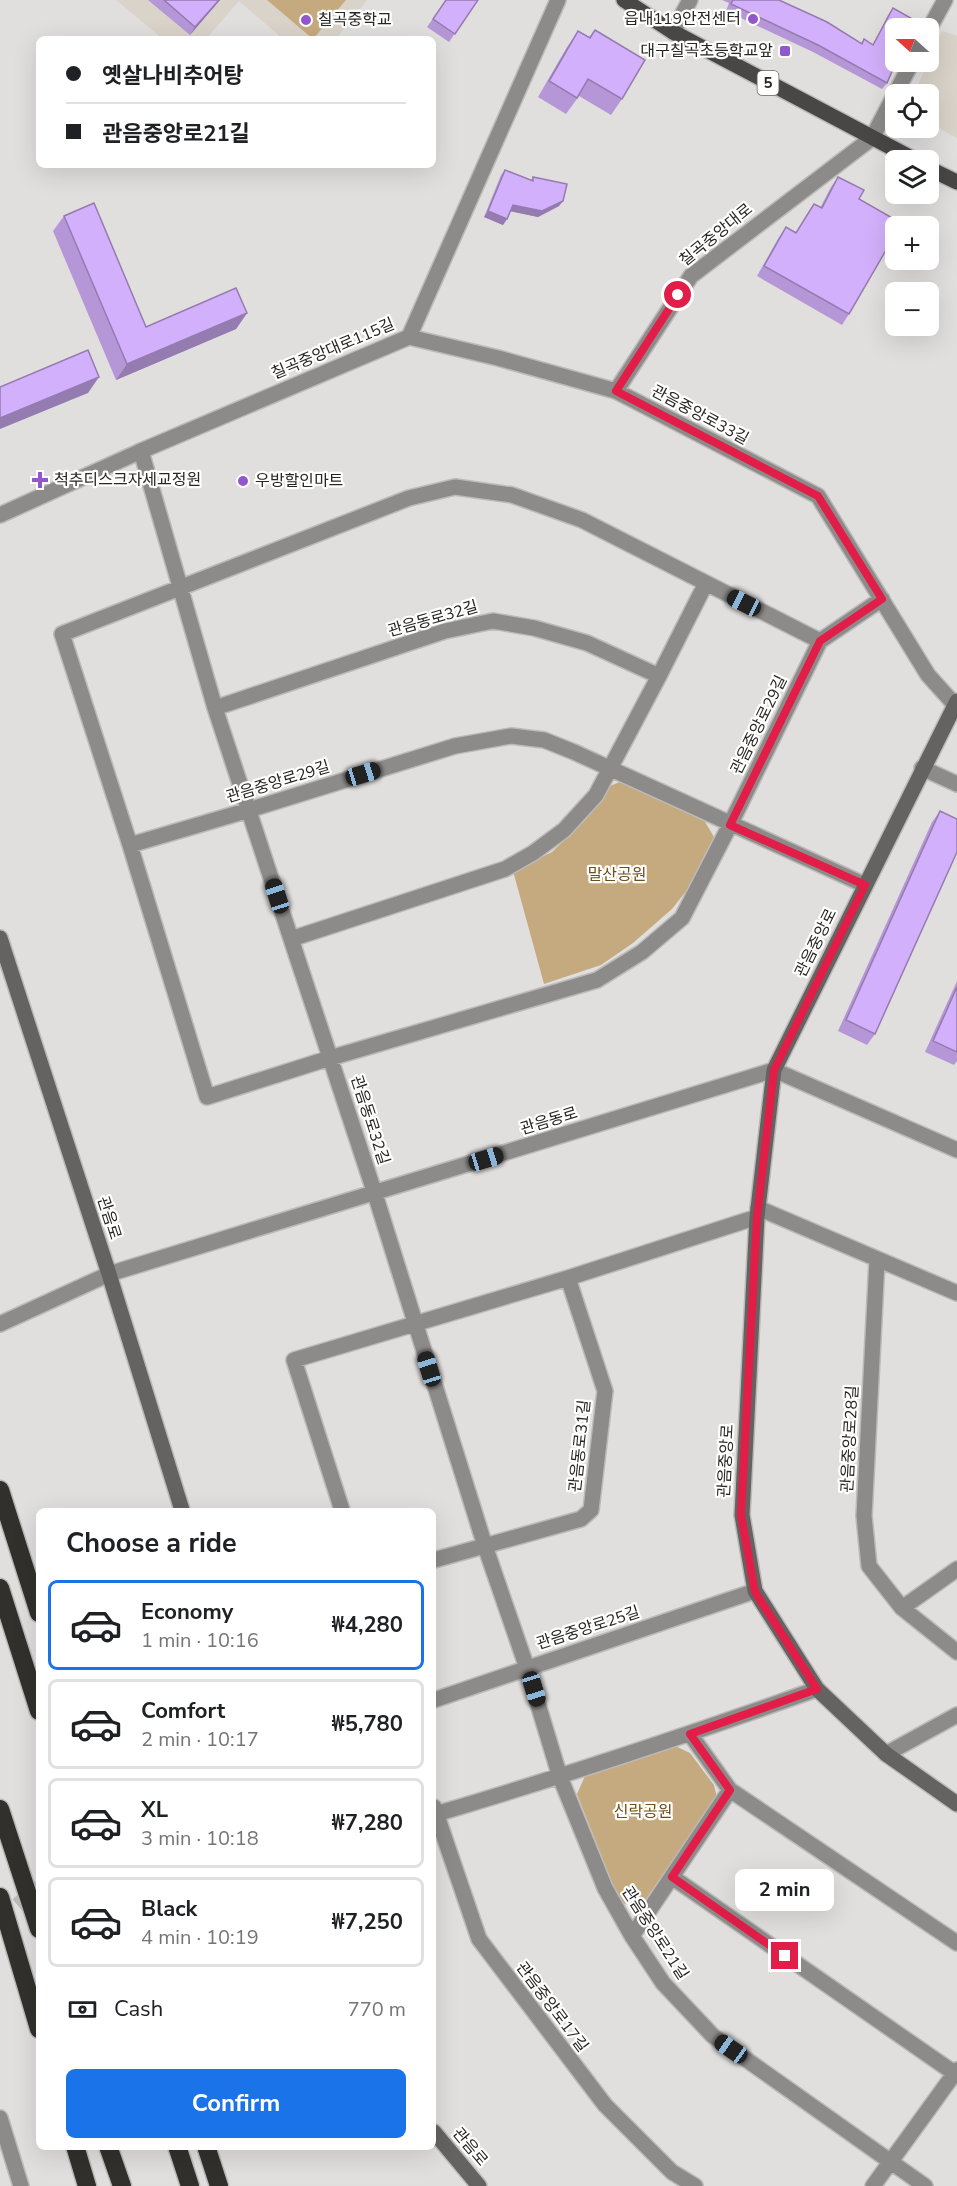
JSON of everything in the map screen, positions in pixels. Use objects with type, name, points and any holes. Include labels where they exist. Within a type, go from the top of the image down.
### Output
[{"type":"highway","points":[[0,1490],[36,1604]]},
{"type":"highway","points":[[0,1588],[36,1702]]},
{"type":"highway","points":[[0,1809],[36,1920]]},
{"type":"highway","points":[[0,1897],[36,2019]]},
{"type":"highway","points":[[76,2150],[87,2186]]},
{"type":"highway","points":[[109,2150],[122,2186]]},
{"type":"highway","points":[[178,2150],[190,2186]]},
{"type":"highway","points":[[207,2150],[219,2186]]},
{"type":"main road","name":"5","points":[[624,0],[673,32],[895,150]]},
{"type":"main road","points":[[939,173],[957,182]]},
{"type":"main road","name":"관음중앙로","points":[[956,703],[774,1070],[758,1212],[741,1515],[755,1592],[817,1689],[886,1754],[957,1804]]},
{"type":"main road","name":"관음로","points":[[0,938],[109,1274],[181,1508]]},
{"type":"main road","name":"관음로","points":[[436,2134],[479,2186]]},
{"type":"street","name":"칠곡중앙대로115길","points":[[0,515],[141,451],[409,337],[558,0]]},
{"type":"street","points":[[673,32],[690,0]]},
{"type":"street","points":[[935,18],[945,0]]},
{"type":"street","points":[[872,138],[907,72]]},
{"type":"street","name":"칠곡중앙대로","points":[[616,391],[691,276],[872,138]]},
{"type":"street","name":"관음중앙로33길","points":[[409,337],[498,358],[616,391],[818,496],[928,675],[956,703]]},
{"type":"street","name":"관음동로32길","points":[[141,451],[215,708],[375,1194]]},
{"type":"street","points":[[130,845],[62,634],[180,586],[413,497],[455,487],[512,495],[582,520],[820,641],[882,599]]},
{"type":"street","points":[[291,939],[505,869],[533,853],[564,830],[596,795],[706,584]]},
{"type":"street","name":"관음동로32길","points":[[215,708],[445,631],[493,621],[534,628],[587,643],[659,676]]},
{"type":"street","name":"관음중앙로29길","points":[[540,997],[597,980],[642,952],[682,918],[820,641]]},
{"type":"street","name":"관음중앙로29길","points":[[130,845],[454,746],[511,736],[544,740],[865,885]]},
{"type":"street","points":[[922,768],[957,784]]},
{"type":"street","name":"관음동로32길","points":[[130,845],[207,1097],[330,1058],[540,997]]},
{"type":"street","points":[[774,1070],[957,1150]]},
{"type":"street","name":"관음동로","points":[[0,1324],[109,1274],[774,1070]]},
{"type":"street","points":[[375,1194],[484,1546],[527,1668]]},
{"type":"street","points":[[341,1508],[294,1360],[568,1278],[758,1212],[957,1293]]},
{"type":"street","name":"관음중앙로28길","points":[[877,1260],[864,1516],[869,1566],[902,1608],[957,1652]]},
{"type":"street","name":"관음동로31길","points":[[436,1559],[581,1519],[591,1510],[605,1391],[568,1278]]},
{"type":"street","points":[[902,1608],[957,1569]]},
{"type":"street","name":"관음중앙로25길","points":[[436,1699],[755,1592]]},
{"type":"street","name":"관음중앙로21길","points":[[527,1668],[560,1777],[605,1888],[632,1936],[663,1983],[713,2036],[890,2162]]},
{"type":"street","points":[[560,1777],[817,1689]]},
{"type":"street","points":[[886,1754],[957,1715]]},
{"type":"street","points":[[690,1734],[730,1790],[957,1943]]},
{"type":"street","name":"관음중앙로17길","points":[[436,1810],[560,1777]]},
{"type":"street","points":[[632,1936],[730,1790]]},
{"type":"street","name":"관음중앙로17길","points":[[436,1813],[479,1939],[604,2105],[672,2172],[695,2186]]},
{"type":"street","points":[[672,1877],[956,2073],[873,2186]]},
{"type":"street","points":[[0,2118],[21,2186]]},
{"type":"street","points":[[890,2162],[925,2186]]},
{"type":"shaded area","name":"칠곡중학교","points":[[116,0],[367,0],[338,36],[280,36],[239,1],[209,36],[159,36]]},
{"type":"shaded area","points":[[942,31],[957,36],[957,138],[939,128],[939,84],[918,84],[924,72],[939,72],[939,38]]},
{"type":"green space","points":[[267,0],[346,0],[316,36],[309,36]]},
{"type":"green space","name":"말산공원","points":[[624,780],[704,820],[714,837],[687,890],[672,909],[633,943],[601,965],[544,984],[513,871],[552,852],[586,819],[610,786]]},
{"type":"green space","name":"신락공원","points":[[673,1745],[690,1753],[714,1785],[717,1798],[641,1906],[620,1903],[577,1794],[585,1776]]},
{"type":"building","points":[[164,0],[219,0],[195,27]]},
{"type":"building","points":[[446,0],[478,0],[455,34],[433,19]]},
{"type":"building","points":[[733,0],[779,0],[827,22],[862,44],[864,39],[873,45],[885,23],[885,72],[892,72],[887,83],[818,45],[731,4]]},
{"type":"building","points":[[893,8],[911,18],[888,18]]},
{"type":"building","points":[[595,30],[645,60],[622,99],[588,79],[577,98],[549,81],[578,31],[590,38]]},
{"type":"building","points":[[505,170],[533,181],[533,177],[567,184],[563,201],[542,211],[513,205],[507,219],[488,211]]},
{"type":"building","points":[[838,177],[864,190],[859,199],[889,216],[885,216],[885,252],[849,314],[764,266],[786,227],[796,233],[814,204],[822,208]]},
{"type":"building","points":[[94,203],[146,327],[236,288],[247,313],[127,364],[64,216]]},
{"type":"building","points":[[88,350],[99,377],[0,418],[0,387]]},
{"type":"building","points":[[940,811],[957,819],[957,852],[875,1034],[846,1020]]},
{"type":"building","points":[[957,987],[957,1052],[933,1041]]},
{"type":"tunnel","points":[[0,1920],[36,1889]]},
{"type":"place","name":"읍내119안전센터","points":[[753,19]]},
{"type":"place","name":"칠곡중학교","points":[[306,20]]},
{"type":"place","name":"대구칠곡초등학교앞","points":[[785,51]]},
{"type":"place","name":"척추디스크자세교정원","points":[[40,480]]},
{"type":"place","name":"우방할인마트","points":[[243,481]]},
{"type":"route","points":[[678,295],[616,391],[818,496],[882,599],[820,641],[730,825],[865,885],[774,1070],[757,1217],[741,1515],[755,1592],[817,1689],[690,1734],[730,1790],[672,1877],[785,1956]]}]
